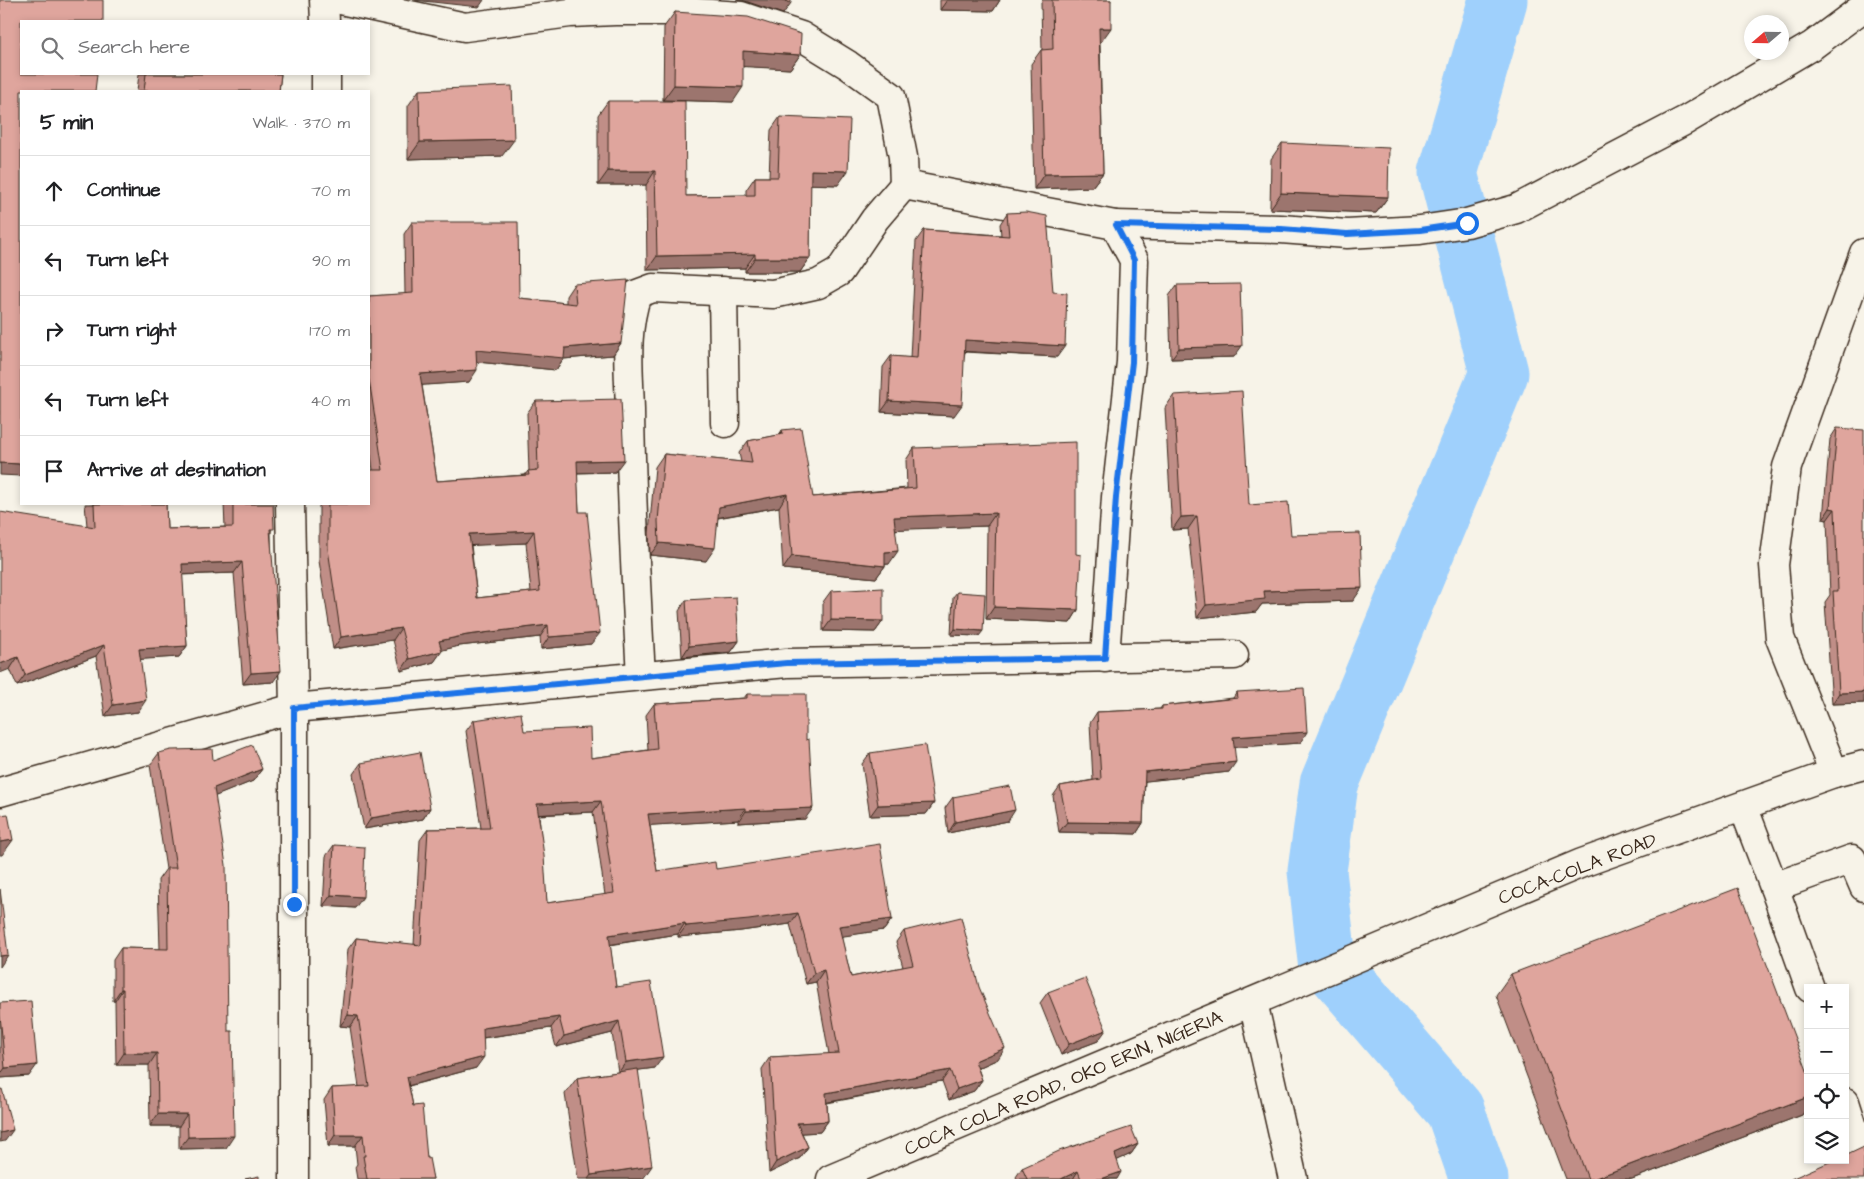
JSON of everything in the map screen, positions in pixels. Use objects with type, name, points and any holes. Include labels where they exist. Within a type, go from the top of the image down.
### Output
[{"type":"street","points":[[324,0],[324,20]]},
{"type":"street","points":[[341,0],[465,27],[572,7],[741,16],[801,36],[848,65],[891,96],[903,157],[904,185],[875,219],[839,272],[818,284],[773,294],[652,288],[637,294],[629,317],[628,346],[630,493],[641,676]]},
{"type":"street","points":[[904,185],[1116,225],[1281,229],[1347,234],[1420,230],[1467,223],[1516,209],[1686,120],[1813,45],[1864,7]]},
{"type":"street","points":[[326,75],[326,90]]},
{"type":"street","points":[[1105,658],[1116,497],[1132,362],[1134,260],[1116,225]]},
{"type":"street","points":[[1834,773],[1780,638],[1774,565],[1787,467],[1864,253]]},
{"type":"street","points":[[723,291],[725,423]]},
{"type":"street","points":[[290,505],[294,708],[294,1179]]},
{"type":"street","points":[[0,792],[294,708],[787,663],[1234,655]]},
{"type":"street","name":"COCA-COLA ROAD","points":[[1295,984],[1582,863],[1834,773],[1864,765]]},
{"type":"street","points":[[1743,806],[1809,984]]},
{"type":"street","points":[[1774,887],[1852,859],[1864,887]]},
{"type":"street","name":"COCA COLA ROAD, OKO ERIN, NIGERIA","points":[[831,1179],[1295,984]]},
{"type":"street","points":[[1253,1002],[1293,1179]]},
{"type":"street","points":[[1849,1115],[1864,1162]]},
{"type":"building","points":[[0,0],[103,0],[103,20],[20,20],[20,75],[97,75],[95,90],[20,90],[20,464],[0,463]]},
{"type":"building","points":[[1052,0],[1111,0],[1111,28],[1099,28],[1103,173],[1044,174],[1041,50],[1053,49]]},
{"type":"building","points":[[675,12],[748,17],[801,34],[800,55],[743,51],[743,87],[674,85]]},
{"type":"building","points":[[146,75],[281,75],[279,90],[144,90]]},
{"type":"building","points":[[512,86],[514,140],[420,142],[419,90]]},
{"type":"building","points":[[608,101],[685,101],[686,196],[755,195],[755,177],[778,177],[780,117],[850,120],[848,171],[811,170],[810,258],[755,258],[755,254],[657,256],[655,171],[608,171]]},
{"type":"building","points":[[1282,143],[1389,148],[1388,197],[1281,193]]},
{"type":"building","points":[[1026,212],[1047,216],[1053,292],[1067,293],[1065,346],[965,340],[962,405],[889,401],[891,356],[917,358],[924,230],[1009,236],[1007,213]]},
{"type":"building","points":[[412,222],[518,222],[519,298],[576,304],[574,284],[628,280],[621,343],[565,348],[564,358],[476,350],[477,370],[420,374],[437,481],[529,475],[528,471],[538,470],[536,401],[621,399],[624,460],[577,461],[579,512],[587,512],[600,633],[549,637],[548,625],[467,635],[439,641],[442,651],[409,659],[401,628],[341,637],[328,549],[328,505],[370,505],[370,470],[383,470],[370,386],[370,296],[413,293]],"holes":[[[534,531],[540,591],[477,598],[469,534]]]},
{"type":"building","points":[[1240,284],[1242,346],[1179,348],[1177,285]]},
{"type":"building","points":[[1242,391],[1249,505],[1288,502],[1291,535],[1360,533],[1362,588],[1264,591],[1265,599],[1206,605],[1197,516],[1181,517],[1174,395]]},
{"type":"building","points":[[801,428],[813,497],[916,488],[914,448],[1076,442],[1076,554],[1081,555],[1078,610],[994,607],[996,513],[894,517],[898,551],[885,552],[885,566],[792,556],[787,494],[719,507],[715,548],[659,543],[658,521],[664,454],[752,463],[748,441],[783,434],[782,430]]},
{"type":"building","points":[[1837,428],[1864,430],[1864,692],[1839,693],[1833,591],[1838,591],[1835,509],[1830,508]]},
{"type":"building","points":[[94,505],[166,505],[167,529],[233,527],[233,505],[273,505],[274,529],[270,529],[281,671],[251,673],[242,562],[182,564],[187,646],[139,649],[146,700],[113,705],[104,645],[25,675],[18,657],[0,664],[0,512],[95,527]]},
{"type":"building","points":[[883,588],[883,621],[831,620],[831,591]]},
{"type":"building","points":[[957,592],[985,594],[983,631],[955,629]]},
{"type":"building","points":[[736,597],[739,641],[689,646],[686,600]]},
{"type":"building","points":[[1304,688],[1307,732],[1233,737],[1236,762],[1145,772],[1143,823],[1067,822],[1060,786],[1101,779],[1097,712],[1162,709],[1162,706],[1238,698],[1237,692]]},
{"type":"building","points":[[747,694],[806,694],[806,740],[809,739],[813,808],[746,811],[746,808],[648,814],[657,871],[715,862],[716,869],[880,844],[892,919],[839,926],[851,977],[913,965],[904,931],[961,917],[979,987],[1005,1048],[975,1061],[982,1080],[957,1089],[950,1070],[826,1093],[828,1121],[797,1123],[808,1147],[776,1162],[770,1057],[839,1053],[824,970],[814,973],[798,913],[686,926],[685,923],[609,935],[616,987],[651,982],[663,1057],[626,1062],[619,1021],[564,1036],[559,1017],[483,1028],[484,1057],[407,1077],[413,1106],[422,1105],[427,1158],[429,1158],[433,1179],[367,1179],[363,1156],[365,1156],[363,1135],[335,1135],[332,1088],[369,1086],[358,1016],[348,1015],[356,938],[421,945],[428,829],[490,828],[474,720],[521,713],[524,731],[590,728],[591,758],[657,749],[654,704],[747,698]],"holes":[[[601,801],[614,893],[547,903],[544,856],[537,804]]]},
{"type":"building","points":[[252,745],[262,769],[214,788],[226,865],[228,1031],[232,1031],[234,1136],[188,1137],[187,1114],[158,1114],[157,1053],[124,1053],[121,948],[168,949],[167,868],[176,868],[159,753],[171,750],[212,749],[213,760]]},
{"type":"building","points":[[925,745],[934,803],[878,805],[870,753]]},
{"type":"building","points":[[420,752],[430,808],[371,818],[361,763]]},
{"type":"building","points":[[1010,786],[1015,810],[955,822],[953,797]]},
{"type":"building","points":[[8,814],[13,840],[0,842],[0,815]]},
{"type":"building","points":[[334,845],[365,847],[363,897],[331,895]]},
{"type":"building","points":[[1738,888],[1804,1062],[1804,1099],[1593,1179],[1588,1179],[1511,974]]},
{"type":"building","points":[[0,889],[8,955],[0,956]]},
{"type":"building","points":[[1085,978],[1106,1030],[1069,1044],[1048,992]]},
{"type":"building","points":[[31,1001],[37,1065],[5,1068],[0,1003]]},
{"type":"building","points":[[638,1069],[652,1166],[591,1175],[577,1078]]},
{"type":"building","points":[[2,1089],[13,1130],[0,1133],[0,1090]]},
{"type":"building","points":[[1131,1127],[1138,1144],[1115,1154],[1121,1172],[1101,1179],[1081,1179],[1078,1171],[1061,1179],[1027,1179],[1022,1168],[1059,1151]]},
{"type":"building","points":[[1864,1147],[1864,1179],[1791,1179],[1825,1164],[1849,1164],[1849,1154]]},
{"type":"building","points":[[259,1176],[259,1179],[245,1179]]},
{"type":"waterway","points":[[1479,1179],[1455,1110],[1327,960],[1317,871],[1329,784],[1499,373],[1448,173],[1498,0]]},
{"type":"route","points":[[294,904],[294,708],[787,663],[1105,658],[1116,497],[1132,362],[1134,260],[1116,225],[1281,229],[1347,234],[1420,230],[1467,223]]}]
